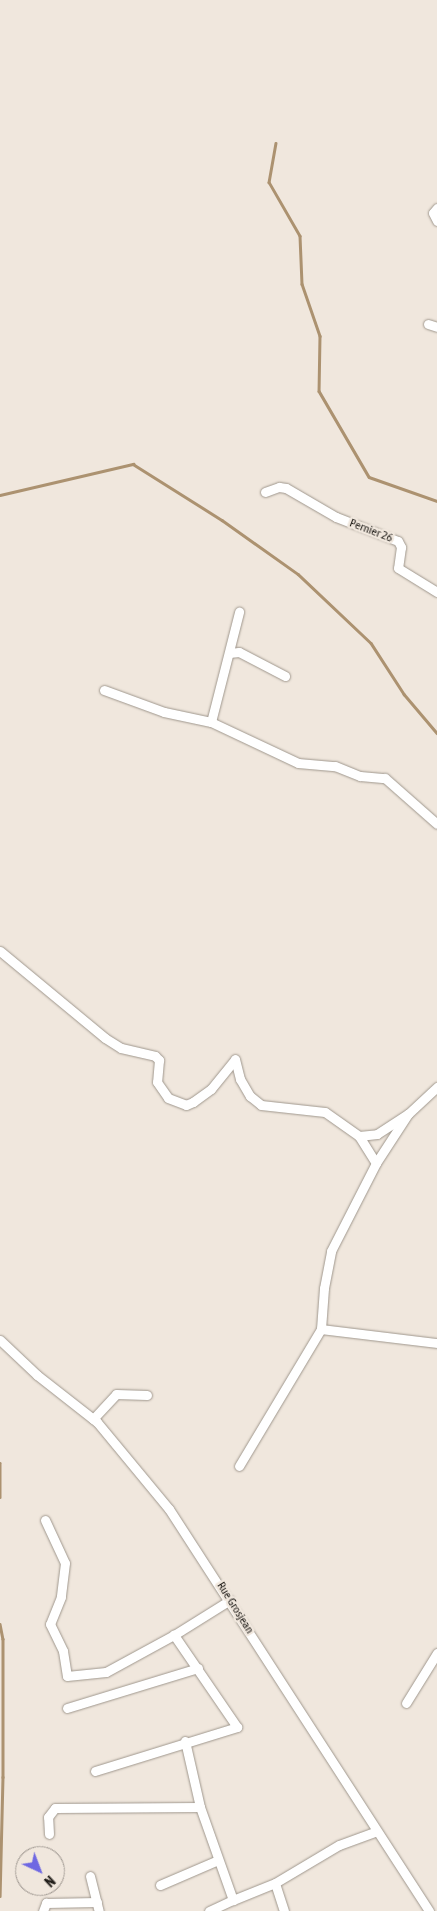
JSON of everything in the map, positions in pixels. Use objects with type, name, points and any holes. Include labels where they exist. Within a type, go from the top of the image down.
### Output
[{"type":"street","points":[[437,208],[433,213],[437,221]]},
{"type":"street","name":"Pernier 26","points":[[265,492],[279,486],[336,518],[398,541],[401,547],[398,568],[437,592]]},
{"type":"street","points":[[211,722],[239,612]]},
{"type":"street","points":[[229,653],[239,652],[285,676]]},
{"type":"street","points":[[104,690],[164,712],[211,722],[298,763],[335,766],[360,776],[385,778],[437,824]]},
{"type":"street","points":[[0,951],[105,1038],[121,1048],[155,1056],[159,1060],[157,1082],[168,1098],[186,1105],[193,1102],[211,1088],[235,1059],[245,1088],[261,1105],[325,1112],[358,1136],[376,1163]]},
{"type":"street","points":[[358,1136],[377,1134],[408,1114],[437,1087]]},
{"type":"street","points":[[239,1466],[321,1329],[324,1288],[331,1251],[376,1163],[408,1114]]},
{"type":"street","points":[[321,1329],[437,1343]]},
{"type":"street","name":"Rue Grosjean","points":[[0,1340],[37,1375],[93,1419],[169,1509],[230,1600],[430,1911]]},
{"type":"street","points":[[93,1419],[116,1394],[147,1395]]},
{"type":"street","points":[[45,1520],[65,1563],[60,1597],[50,1624],[63,1651],[67,1676],[106,1672],[174,1635],[230,1600]]},
{"type":"street","points":[[95,1771],[237,1727],[174,1635]]},
{"type":"street","points":[[406,1703],[437,1653]]},
{"type":"street","points":[[67,1708],[198,1668]]},
{"type":"street","points":[[185,1742],[200,1807],[233,1900]]},
{"type":"street","points":[[49,1834],[48,1817],[55,1808],[200,1807]]},
{"type":"street","points":[[209,1911],[275,1883],[339,1845],[377,1831]]},
{"type":"street","points":[[160,1885],[218,1860]]},
{"type":"street","points":[[42,1911],[46,1903],[98,1906],[90,1876]]},
{"type":"street","points":[[275,1883],[284,1911]]},
{"type":"waterway","points":[[276,143],[269,182],[300,236],[302,284],[320,336],[319,391],[369,477],[437,501]]},
{"type":"waterway","points":[[0,495],[133,464],[222,520],[298,574],[371,643],[404,694],[437,733]]},
{"type":"waterway","points":[[0,1463],[0,1497]]},
{"type":"waterway","points":[[0,1624],[3,1639],[3,1777],[0,1896]]}]
